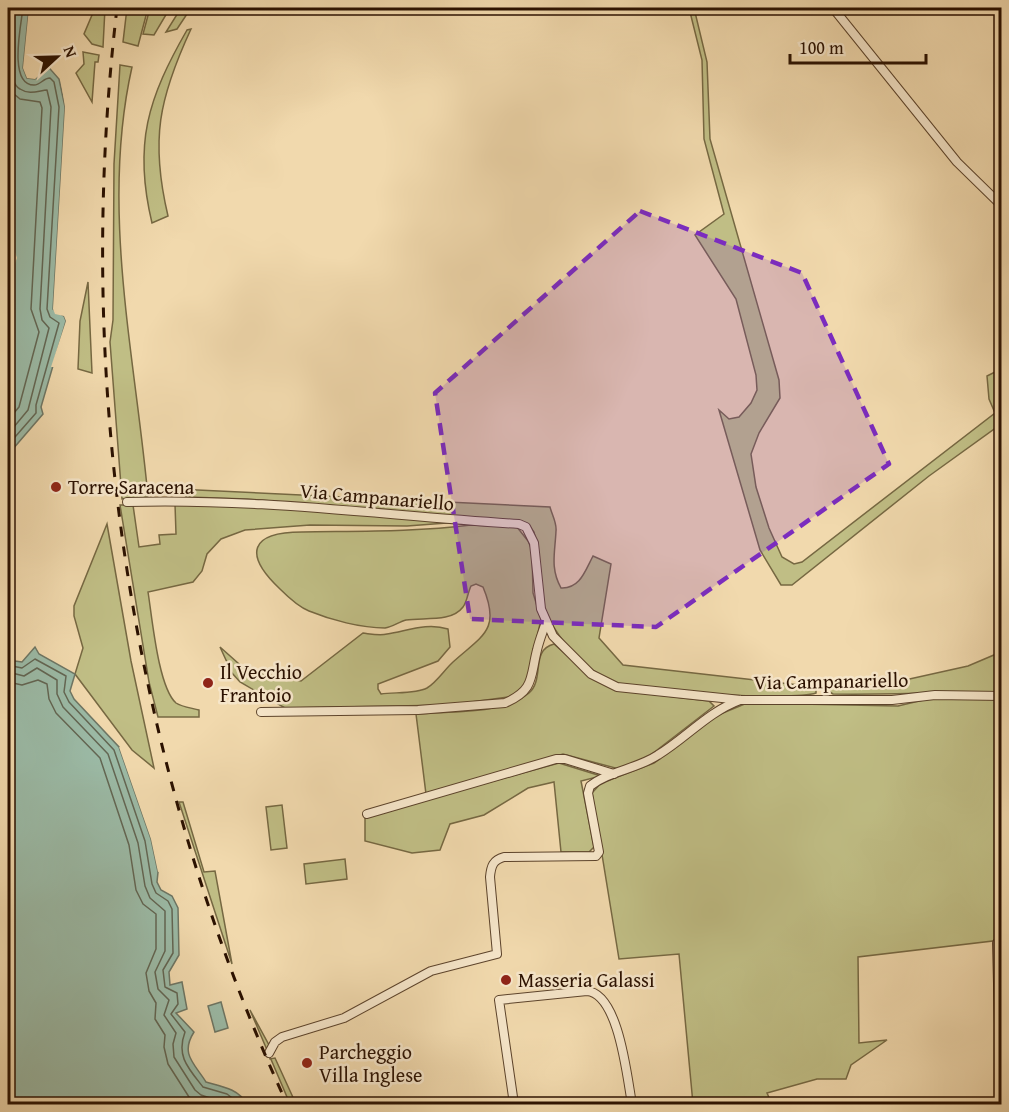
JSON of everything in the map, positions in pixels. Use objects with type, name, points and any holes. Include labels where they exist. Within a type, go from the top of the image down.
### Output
[{"type":"street","points":[[833,8],[957,162],[1002,206]]},
{"type":"street","name":"Via Campanariello","points":[[127,502],[246,502],[526,527],[534,543],[537,594],[546,622],[562,647],[591,674],[617,687],[741,700],[892,700],[928,695],[1002,696]]},
{"type":"street","points":[[261,712],[418,710],[505,703],[526,690],[531,682],[537,650],[546,622]]},
{"type":"street","points":[[269,1053],[275,1042],[282,1037],[344,1018],[431,970],[497,954],[490,876],[491,866],[496,859],[596,856],[599,852],[588,793],[590,786],[594,782],[637,767],[659,755],[714,713],[741,700]]},
{"type":"street","points":[[367,814],[556,759],[565,759],[614,774]]},
{"type":"street","points":[[997,943],[1001,1104]]},
{"type":"street","points":[[514,1104],[499,1000],[587,991],[596,992],[601,996],[613,1015],[632,1104]]},
{"type":"highlighted area","points":[[640,211],[802,273],[889,464],[656,627],[470,619],[435,393]]},
{"type":"shaded area","points":[[95,8],[105,8],[103,47],[92,44],[84,34]]},
{"type":"shaded area","points":[[127,8],[148,8],[138,46],[123,42]]},
{"type":"shaded area","points":[[150,8],[170,8],[154,35],[143,34]]},
{"type":"shaded area","points":[[181,8],[191,8],[177,29],[166,32]]},
{"type":"shaded area","points":[[689,8],[694,8],[707,62],[710,139],[779,380],[780,398],[759,433],[751,454],[756,487],[769,528],[782,557],[794,564],[802,562],[995,413],[989,399],[987,376],[1001,369],[1001,424],[929,476],[792,585],[781,585],[760,550],[719,410],[729,419],[739,417],[751,403],[757,390],[756,375],[736,299],[695,235],[724,214],[704,139],[702,60]]},
{"type":"shaded area","points":[[191,29],[171,77],[161,120],[160,164],[168,216],[152,223],[146,195],[144,169],[144,145],[148,122],[162,78],[187,30]]},
{"type":"shaded area","points":[[83,52],[99,55],[98,62],[95,62],[92,102],[76,73],[84,64]]},
{"type":"shaded area","points":[[120,65],[132,67],[123,120],[119,174],[120,228],[123,282],[148,497],[122,499],[110,342],[113,320],[114,164]]},
{"type":"shaded area","points":[[88,282],[92,373],[78,369],[80,321]]},
{"type":"shaded area","points":[[176,489],[550,507],[556,528],[554,567],[561,588],[568,588],[577,582],[593,556],[611,564],[599,638],[623,665],[816,687],[816,693],[747,696],[680,692],[626,685],[602,676],[575,654],[559,636],[548,617],[541,597],[534,532],[528,524],[522,522],[247,499],[187,497]]},
{"type":"shaded area","points":[[175,504],[227,504],[460,522],[407,526],[310,525],[245,530],[221,539],[207,554],[202,571],[193,582],[148,592],[160,667],[170,695],[176,703],[199,710],[199,717],[158,717],[149,682],[120,505],[133,505],[139,547],[160,544],[159,535],[176,534]]},
{"type":"shaded area","points":[[107,524],[131,661],[154,768],[132,750],[75,674],[83,648],[74,616],[74,606]]},
{"type":"shaded area","points":[[471,525],[517,527],[532,550],[533,593],[541,619],[524,688],[515,696],[449,705],[285,708],[240,682],[232,673],[220,647],[247,671],[301,681],[363,633],[384,635],[432,626],[448,629],[450,647],[438,661],[378,684],[381,694],[411,692],[427,688],[486,630],[490,613],[483,587],[476,584],[471,586],[463,607],[451,615],[406,620],[385,628],[356,625],[305,609],[294,601],[268,577],[257,556],[258,547],[262,541],[271,536],[285,533],[408,530]]},
{"type":"shaded area","points":[[554,644],[594,679],[616,690],[709,701],[714,706],[648,757],[619,769],[563,754],[426,794],[416,714],[491,709],[518,700],[534,687],[542,652]]},
{"type":"shaded area","points":[[1001,652],[1001,692],[833,694],[828,691],[828,688],[869,688],[968,666]]},
{"type":"shaded area","points":[[936,697],[1001,699],[1001,940],[858,957],[859,1043],[887,1040],[851,1065],[846,1079],[817,1079],[767,1093],[772,1104],[693,1104],[679,954],[619,959],[592,793],[601,783],[654,763],[718,715],[747,703],[898,706]]},
{"type":"shaded area","points":[[559,763],[601,776],[581,781],[594,847],[589,852],[561,852],[554,782],[528,788],[484,815],[450,824],[440,850],[412,853],[365,841],[365,816]]},
{"type":"shaded area","points":[[179,802],[183,802],[204,872],[215,871],[232,964]]},
{"type":"shaded area","points":[[282,805],[287,848],[271,850],[266,807]]},
{"type":"shaded area","points":[[345,859],[347,879],[306,884],[304,864]]},
{"type":"shaded area","points":[[250,1010],[269,1045],[268,1052]]},
{"type":"shaded area","points":[[275,1058],[296,1104],[290,1104],[271,1059]]},
{"type":"water","points":[[8,8],[29,8],[23,68],[27,78],[35,79],[43,72],[44,62],[59,79],[65,107],[53,309],[64,316],[66,321],[41,407],[43,414],[12,450],[8,451]]},
{"type":"water","points":[[8,647],[15,661],[22,662],[35,647],[39,654],[75,674],[70,691],[74,699],[119,747],[151,839],[158,872],[157,882],[161,890],[172,896],[178,908],[179,955],[169,972],[170,985],[182,982],[187,1009],[176,1013],[194,1032],[188,1046],[190,1058],[206,1082],[234,1092],[246,1104],[8,1104]]},
{"type":"water","points":[[221,1002],[228,1028],[215,1032],[208,1006]]},
{"type":"pier","points":[[29,8],[32,8],[26,68],[29,75],[34,76],[40,71],[41,61],[44,59],[43,72],[35,79],[27,78],[23,68]]},
{"type":"pier","points":[[60,76],[68,107],[56,309],[66,313],[69,321],[55,367],[51,367],[66,321],[64,316],[55,314],[53,309],[65,107]]},
{"type":"pier","points":[[8,249],[15,252],[17,258],[8,281]]},
{"type":"pier","points":[[119,747],[123,748],[154,838],[161,871],[158,872],[151,839]]},
{"type":"railway","points":[[117,8],[105,148],[103,288],[110,428],[127,568],[153,705],[188,841],[233,974],[287,1104]]},
{"type":"place","name":"Torre Saracena","points":[[56,487]]},
{"type":"place","name":"Il Vecchio Frantoio","points":[[208,683]]},
{"type":"place","name":"Masseria Galassi","points":[[506,980]]},
{"type":"place","name":"Parcheggio Villa Inglese","points":[[307,1063]]}]
